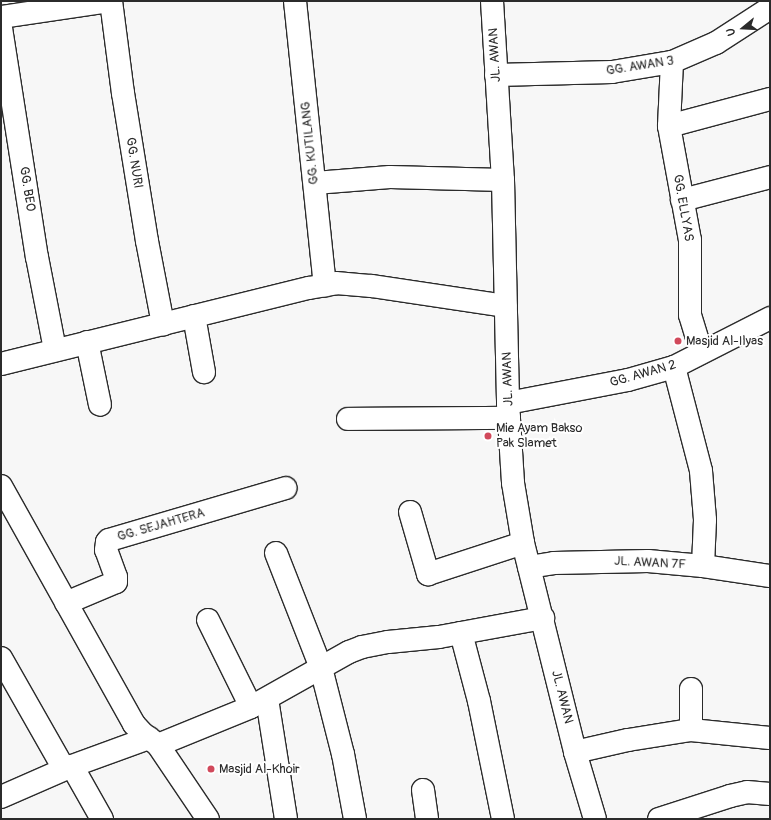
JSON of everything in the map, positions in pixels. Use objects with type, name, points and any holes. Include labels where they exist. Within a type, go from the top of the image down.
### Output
[{"type":"street","points":[[1,17],[110,1]]},
{"type":"street","name":"GG. NURI","points":[[110,1],[147,241],[163,324]]},
{"type":"street","name":"GG. KUTILANG","points":[[295,1],[325,285]]},
{"type":"street","name":"JL. AWAN","points":[[492,1],[503,180],[509,410],[513,483],[523,543],[543,618],[575,752],[595,819]]},
{"type":"street","name":"GG. AWAN 3","points":[[496,75],[612,72],[644,68],[672,62],[716,43],[770,8]]},
{"type":"street","name":"GG. BEO","points":[[1,28],[37,257],[55,350]]},
{"type":"street","name":"GG. ELLYAS","points":[[672,62],[670,126],[690,240],[690,315],[701,352]]},
{"type":"street","points":[[670,126],[770,99]]},
{"type":"street","points":[[315,183],[390,177],[503,180]]},
{"type":"street","points":[[682,200],[770,177]]},
{"type":"street","points":[[1,364],[86,342],[325,285],[347,283],[506,306]]},
{"type":"street","points":[[194,316],[204,372]]},
{"type":"street","name":"GG. AWAN 2","points":[[348,419],[509,410],[674,367],[701,352],[770,322]]},
{"type":"street","points":[[86,342],[100,405]]},
{"type":"street","points":[[674,367],[701,471],[705,520],[703,566]]},
{"type":"street","points":[[1,486],[134,724],[143,734],[154,742],[208,819]]},
{"type":"street","name":"GG. SEJAHTERA","points":[[66,603],[116,582],[116,577],[105,546],[109,540],[286,488]]},
{"type":"street","points":[[410,512],[428,574],[523,543]]},
{"type":"street","points":[[276,553],[321,668],[343,754],[355,819]]},
{"type":"street","name":"JL. AWAN 7F","points":[[529,567],[554,563],[630,560],[664,561],[770,576]]},
{"type":"street","points":[[1,797],[68,768],[154,742],[259,703],[349,652],[374,644],[461,633],[543,618]]},
{"type":"street","points":[[208,620],[259,703],[286,819]]},
{"type":"street","points":[[461,633],[479,701],[499,790],[503,819]]},
{"type":"street","points":[[1,658],[68,768],[102,819]]},
{"type":"street","points":[[691,689],[691,730]]},
{"type":"street","points":[[575,752],[635,739],[691,730],[770,738]]},
{"type":"street","points":[[423,790],[427,819]]},
{"type":"street","points":[[659,819],[741,794],[770,794]]},
{"type":"place","name":"Masjid Al-Ilyas","points":[[678,341]]},
{"type":"place","name":"Mie Ayam Bakso Pak Slamet","points":[[488,436]]},
{"type":"place","name":"Masjid Al-Khoir","points":[[211,769]]}]
